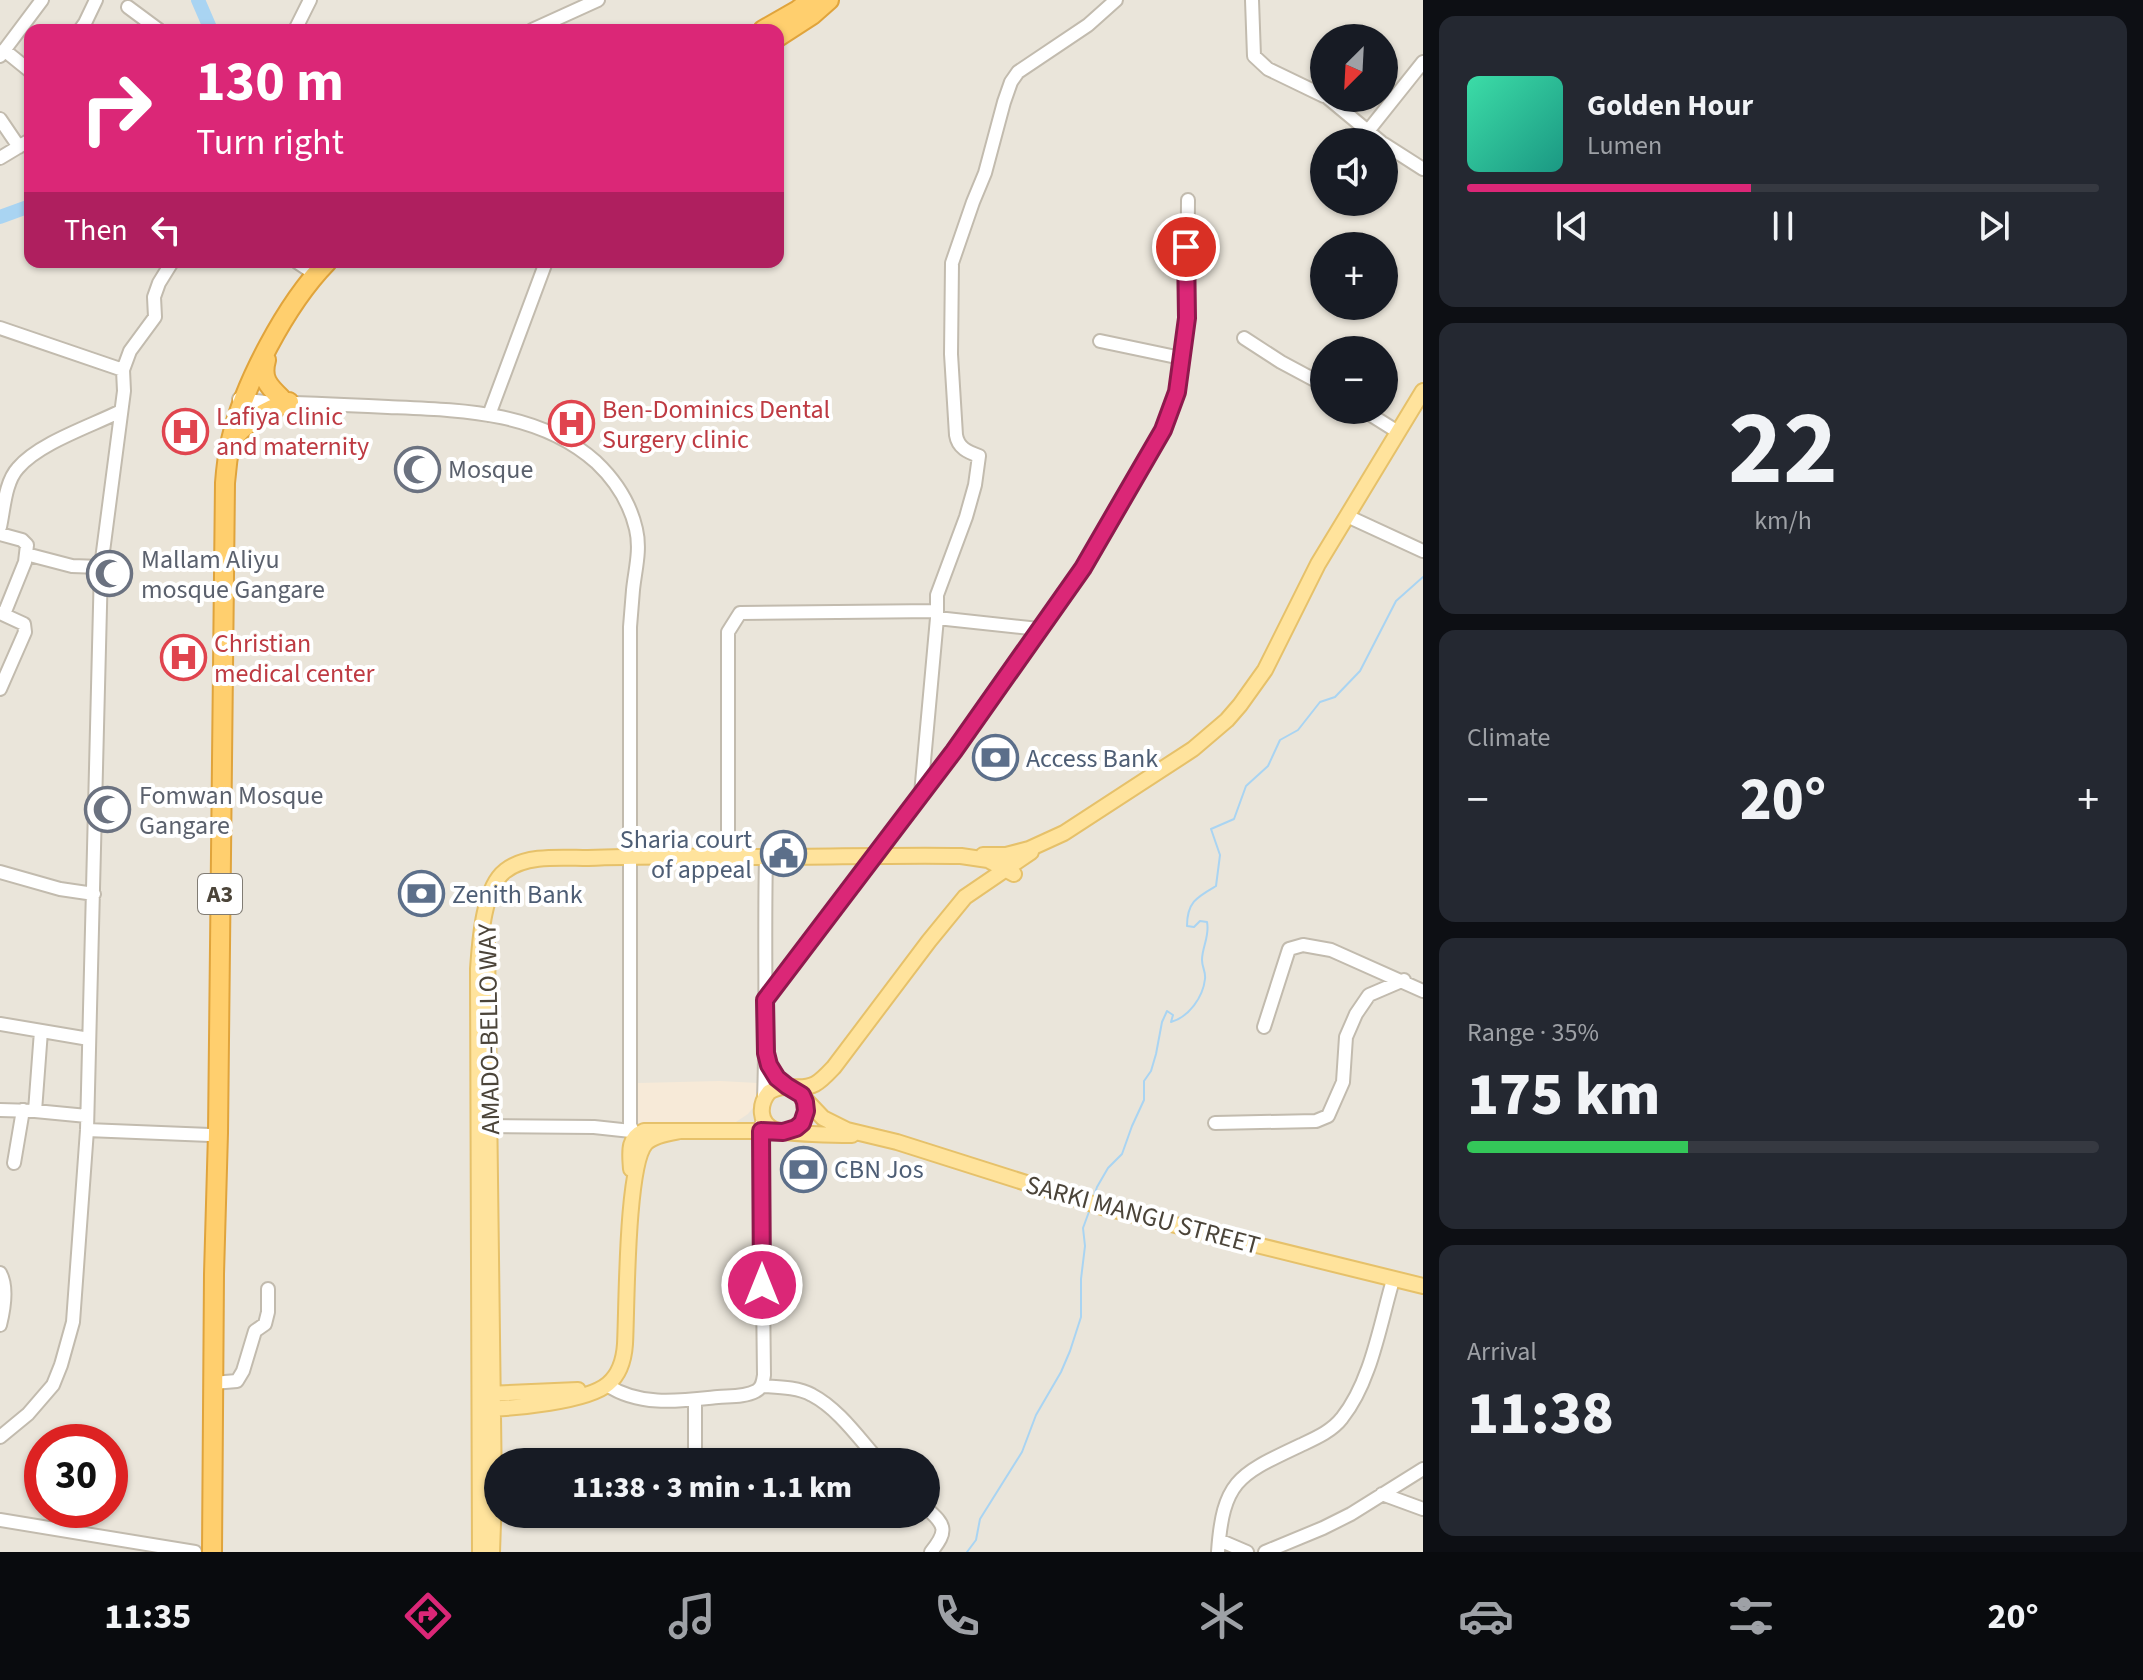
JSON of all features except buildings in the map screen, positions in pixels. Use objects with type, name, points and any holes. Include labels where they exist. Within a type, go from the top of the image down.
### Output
[{"type":"highway","points":[[774,24],[811,0]]},
{"type":"highway","points":[[784,33],[829,0]]},
{"type":"highway","name":"A3","points":[[212,1552],[223,505],[231,440],[254,356],[294,287],[311,268]]},
{"type":"highway","name":"A3","points":[[202,1552],[210,1135],[215,515],[221,450],[242,395],[312,268]]},
{"type":"highway","points":[[231,440],[243,426],[285,400],[269,388],[264,379],[269,348]]},
{"type":"main road","points":[[961,856],[1006,855],[1029,849],[1064,833],[1193,749],[1227,720],[1265,670],[1318,564],[1423,391]]},
{"type":"main road","points":[[762,1106],[768,1126],[784,1131],[799,1126],[807,1107],[834,1067],[965,897],[1040,856],[1064,833]]},
{"type":"main road","points":[[631,835],[650,856]]},
{"type":"main road","points":[[1009,872],[1048,841]]},
{"type":"main road","name":"AMADO-BELLO WAY","points":[[494,1448],[486,1401],[493,1362],[478,969],[479,947],[495,883],[513,866],[548,859],[631,855],[961,856]]},
{"type":"main road","points":[[961,856],[988,860],[1009,872]]},
{"type":"main road","points":[[730,1130],[748,1123],[775,1088],[815,1085],[834,1067]]},
{"type":"main road","points":[[789,1087],[799,1092],[807,1107],[835,1125],[864,1135]]},
{"type":"main road","name":"AMADO-BELLO WAY","points":[[480,1552],[486,1401],[484,1126]]},
{"type":"main road","points":[[486,1401],[602,1388],[618,1371],[624,1354],[632,1189],[630,1151],[639,1133],[651,1129],[864,1135]]},
{"type":"main road","name":"SARKI MANGU STREET","points":[[864,1135],[908,1145],[1102,1207],[1423,1286]]},
{"type":"main road","points":[[493,1362],[497,1374],[521,1399]]},
{"type":"main road","points":[[494,1448],[502,1419],[521,1399]]},
{"type":"main road","name":"AMADO-BELLO WAY","points":[[492,1552],[494,1528]]},
{"type":"street","points":[[24,67],[2,53],[42,0]]},
{"type":"street","points":[[84,24],[94,0]]},
{"type":"street","points":[[298,24],[310,0]]},
{"type":"street","points":[[545,24],[598,0]]},
{"type":"street","points":[[921,794],[937,595],[966,517],[979,456],[958,443],[956,435],[951,354],[952,263],[985,173],[1011,82],[1018,72],[1088,25],[1116,0]]},
{"type":"street","points":[[1252,0],[1254,56],[1268,69],[1310,89]]},
{"type":"street","points":[[128,7],[151,24]]},
{"type":"street","points":[[1370,128],[1423,62]]},
{"type":"street","points":[[1345,112],[1364,128]]},
{"type":"street","points":[[0,119],[24,143]]},
{"type":"street","points":[[0,158],[24,145]]},
{"type":"street","points":[[1398,153],[1423,169]]},
{"type":"street","points":[[765,1000],[921,794],[1083,568],[1163,430],[1177,392],[1187,318],[1188,200]]},
{"type":"street","points":[[0,1437],[28,1414],[53,1385],[73,1322],[87,1130],[101,567],[124,391],[123,370],[130,351],[155,317],[154,297],[168,268]]},
{"type":"street","points":[[489,415],[544,268]]},
{"type":"street","points":[[0,328],[123,370]]},
{"type":"street","points":[[1244,338],[1310,378]]},
{"type":"street","points":[[1100,341],[1181,358]]},
{"type":"street","points":[[242,395],[308,403],[441,409],[489,415],[542,428],[570,441],[600,466],[617,486],[633,519],[638,545],[630,627],[637,1137],[594,1127],[484,1126]]},
{"type":"street","points":[[0,527],[9,486],[17,468],[49,445],[121,411]]},
{"type":"street","points":[[1385,424],[1398,432]]},
{"type":"street","points":[[1347,516],[1423,551]]},
{"type":"street","points":[[0,534],[22,540],[27,545],[25,562],[2,614],[24,624],[25,632],[0,689]]},
{"type":"street","points":[[26,554],[72,566],[101,567]]},
{"type":"street","points":[[728,857],[728,632],[740,613],[937,614],[1039,629]]},
{"type":"street","points":[[602,1388],[660,1401],[743,1395],[762,1386],[761,1131],[766,1053],[766,857]]},
{"type":"street","points":[[0,872],[60,889],[94,894]]},
{"type":"street","points":[[1264,1027],[1289,949],[1303,945],[1331,950],[1423,991]]},
{"type":"street","points":[[1215,1123],[1316,1121],[1328,1116],[1343,1082],[1346,1037],[1356,1014],[1369,995],[1404,980]]},
{"type":"street","points":[[0,1024],[89,1039]]},
{"type":"street","points":[[14,1163],[29,1110],[41,1031]]},
{"type":"street","points":[[766,1053],[773,1072],[789,1087]]},
{"type":"street","points":[[0,1110],[87,1116]]},
{"type":"street","points":[[87,1130],[210,1135]]},
{"type":"street","points":[[0,1273],[4,1280],[0,1325]]},
{"type":"street","points":[[1247,1552],[1219,1546],[1224,1507],[1238,1482],[1257,1466],[1317,1437],[1340,1420],[1366,1373],[1393,1280]]},
{"type":"street","points":[[213,1383],[237,1381],[243,1371],[255,1331],[265,1324],[267,1318],[268,1289]]},
{"type":"street","points":[[762,1386],[812,1395],[867,1448]]},
{"type":"street","points":[[695,1400],[695,1448]]},
{"type":"street","points":[[1265,1552],[1351,1514],[1423,1469]]},
{"type":"street","points":[[1382,1494],[1423,1509]]},
{"type":"street","points":[[0,1520],[195,1552]]},
{"type":"street","points":[[931,1552],[942,1536],[940,1523]]},
{"type":"shaded area","points":[[0,0],[1423,0],[1423,1552],[0,1552]]},
{"type":"shaded area","points":[[638,1083],[758,1083],[756,1104],[733,1124],[637,1123]]},
{"type":"waterway","points":[[198,0],[208,24]]},
{"type":"waterway","points":[[0,217],[24,208]]},
{"type":"waterway","points":[[1093,1199],[1108,1168],[1122,1154],[1144,1100],[1144,1081],[1151,1071],[1167,1011],[1173,1015],[1171,1022],[1184,1016],[1204,986],[1202,960],[1207,922],[1187,926],[1194,901],[1216,886],[1220,855],[1211,829],[1234,819],[1246,786],[1268,766],[1280,740],[1298,730],[1320,702],[1335,697],[1360,671],[1396,601],[1423,577]]},
{"type":"waterway","points":[[967,1552],[976,1540],[980,1519],[1022,1452],[1036,1415],[1070,1351],[1081,1317],[1085,1246],[1083,1228],[1090,1209]]},
{"type":"place","name":"Ben-Dominics Dental Surgery clinic","points":[[571,424]]},
{"type":"place","name":"Lafiya clinic and maternity","points":[[185,431]]},
{"type":"place","name":"Mosque","points":[[417,469]]},
{"type":"place","name":"Mallam Aliyu mosque Gangare","points":[[110,574]]},
{"type":"place","name":"Christian medical center","points":[[183,658]]},
{"type":"place","name":"Access Bank","points":[[995,758]]},
{"type":"place","name":"Fomwan Mosque Gangare","points":[[108,810]]},
{"type":"place","name":"Sharia court of appeal","points":[[783,854]]},
{"type":"place","name":"Zenith Bank","points":[[421,894]]},
{"type":"place","name":"CBN Jos","points":[[803,1169]]},
{"type":"route","points":[[762,1285],[761,1131],[783,1132],[796,1128],[802,1123],[806,1111],[802,1095],[777,1078],[769,1065],[765,1000],[954,751],[1083,568],[1163,430],[1177,392],[1187,318],[1186,247]]}]
